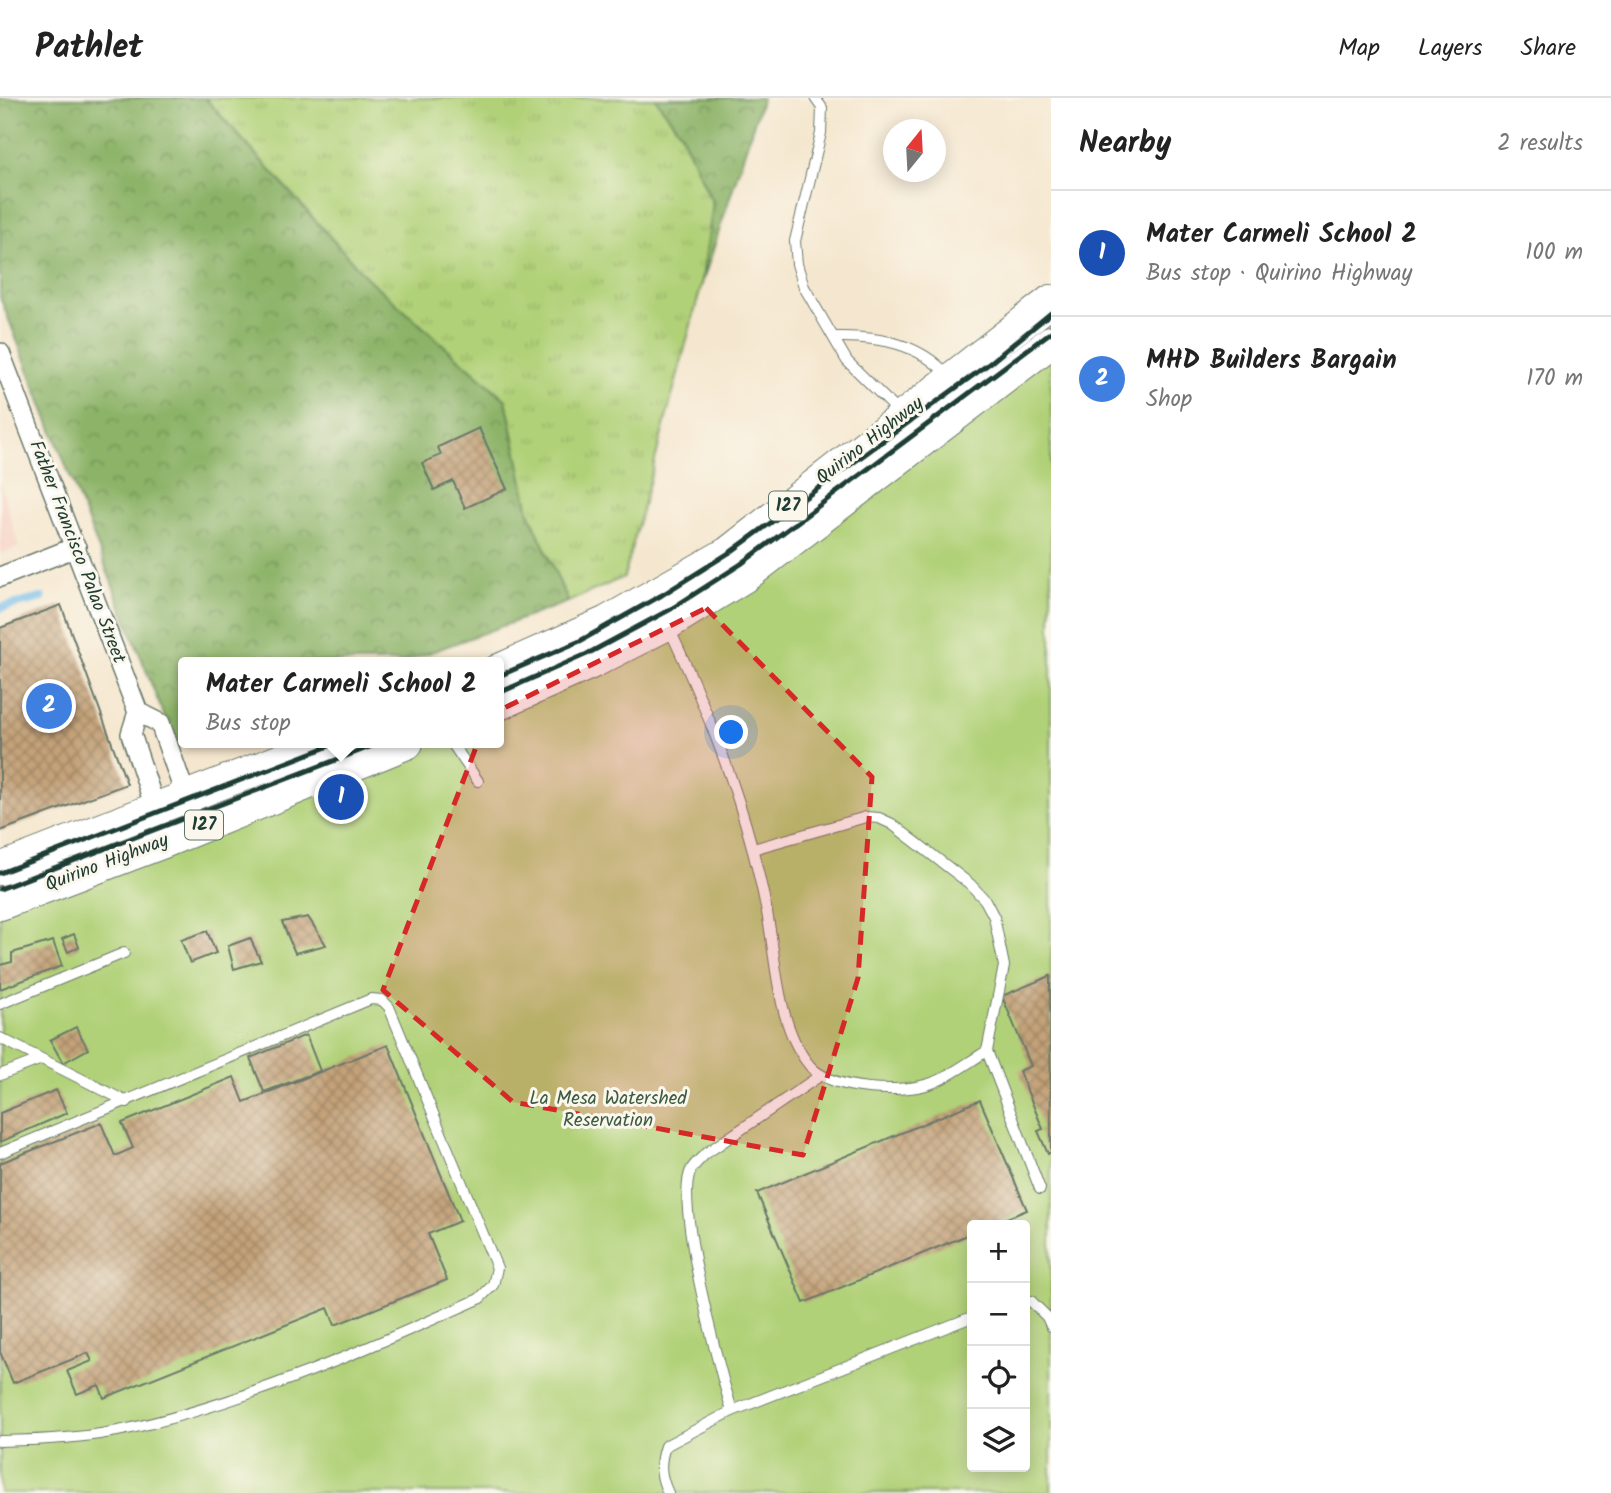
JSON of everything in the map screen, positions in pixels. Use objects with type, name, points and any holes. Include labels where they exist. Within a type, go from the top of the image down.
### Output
[{"type":"main road","name":"Quirino Highway","points":[[504,702],[593,662],[1051,301]]},
{"type":"main road","name":"Quirino Highway","points":[[504,668],[607,622],[661,611],[745,576],[1051,342]]},
{"type":"main road","name":"Quirino Highway","points":[[0,869],[312,748]]},
{"type":"main road","name":"Quirino Highway","points":[[0,904],[166,841],[395,748]]},
{"type":"street","name":"Father Francisco Palao Street","points":[[0,353],[138,712],[131,734],[166,841]]},
{"type":"street","points":[[0,577],[76,547]]},
{"type":"street","points":[[138,712],[160,723],[197,828]]},
{"type":"lane","points":[[815,98],[822,108],[821,132],[795,241],[797,264],[804,287],[847,361],[903,415]]},
{"type":"lane","points":[[835,337],[862,336],[917,350],[928,356],[950,378]]},
{"type":"lane","points":[[661,611],[694,683],[742,810],[769,921],[779,990],[795,1041],[810,1066],[821,1075],[865,1088],[914,1087],[932,1083],[987,1051]]},
{"type":"lane","points":[[455,748],[478,781]]},
{"type":"lane","points":[[752,849],[866,817],[879,818],[892,824],[970,884],[985,900],[994,917],[1004,966],[987,1051],[1040,1189]]},
{"type":"lane","points":[[0,1004],[124,953]]},
{"type":"lane","points":[[0,1153],[371,999],[382,1000],[390,1007],[497,1268],[493,1286],[479,1299],[344,1359],[251,1393],[131,1429],[64,1439],[0,1441]]},
{"type":"lane","points":[[0,1038],[127,1102]]},
{"type":"lane","points":[[0,1075],[39,1059]]},
{"type":"lane","points":[[732,1411],[693,1251],[687,1194],[691,1171],[705,1154],[821,1075]]},
{"type":"lane","points":[[1030,1301],[1047,1317],[1051,1326]]},
{"type":"lane","points":[[668,1493],[661,1477],[660,1461],[665,1446],[732,1411],[967,1319]]},
{"type":"highlighted area","points":[[706,608],[872,777],[858,978],[803,1155],[513,1102],[383,990],[488,716]]},
{"type":"shaded area","points":[[0,481],[19,547],[0,554]]},
{"type":"green space","points":[[0,98],[205,98],[367,278],[506,400],[529,512],[568,602],[418,657],[178,657],[176,747],[0,297]]},
{"type":"green space","points":[[205,98],[655,98],[681,133],[713,204],[701,287],[624,577],[568,602],[529,512],[506,400],[367,278]]},
{"type":"green space","points":[[655,98],[762,98],[701,287],[713,204],[681,133]]},
{"type":"green space","name":"La Mesa Watershed Reservation","points":[[1051,342],[1051,1493],[0,1493],[0,904],[394,748],[504,748],[504,701]]},
{"type":"building","points":[[479,428],[507,489],[465,508],[453,481],[434,490],[422,463],[441,455],[438,447]]},
{"type":"building","points":[[61,605],[127,784],[0,831],[0,628]]},
{"type":"building","points":[[308,917],[326,945],[295,953],[282,922]]},
{"type":"building","points":[[207,931],[216,953],[190,963],[181,940]]},
{"type":"building","points":[[74,934],[79,947],[68,952],[62,939]]},
{"type":"building","points":[[250,938],[261,961],[234,969],[228,946]]},
{"type":"building","points":[[53,941],[62,966],[0,989],[0,965],[12,962],[12,953]]},
{"type":"building","points":[[1050,976],[1051,1152],[1048,1154],[1038,1131],[1043,1129],[1019,1071],[1031,1066],[1002,996]]},
{"type":"building","points":[[76,1027],[88,1049],[63,1063],[50,1040]]},
{"type":"building","points":[[306,1035],[320,1071],[264,1092],[250,1058]]},
{"type":"building","points":[[388,1045],[460,1221],[428,1234],[447,1280],[335,1325],[328,1308],[104,1398],[99,1385],[77,1394],[67,1371],[92,1361],[88,1353],[13,1383],[0,1352],[0,1163],[101,1123],[115,1156],[133,1148],[122,1123],[234,1077],[244,1102]]},
{"type":"building","points":[[56,1090],[67,1113],[0,1142],[0,1113]]},
{"type":"building","points":[[980,1100],[1027,1210],[1002,1220],[967,1220],[967,1235],[804,1303],[757,1193]]},
{"type":"waterway","points":[[0,608],[42,598]]},
{"type":"railway","points":[[504,674],[580,641],[662,595],[732,551],[990,363],[1051,313]]},
{"type":"railway","points":[[504,691],[587,654],[671,609],[741,564],[1051,332]]},
{"type":"railway","points":[[0,873],[324,748]]},
{"type":"railway","points":[[0,889],[367,748]]},
{"type":"place","name":"MHD Builders Bargain","points":[[49,706]]},
{"type":"place","name":"Mater Carmeli School 2","points":[[341,797]]}]
